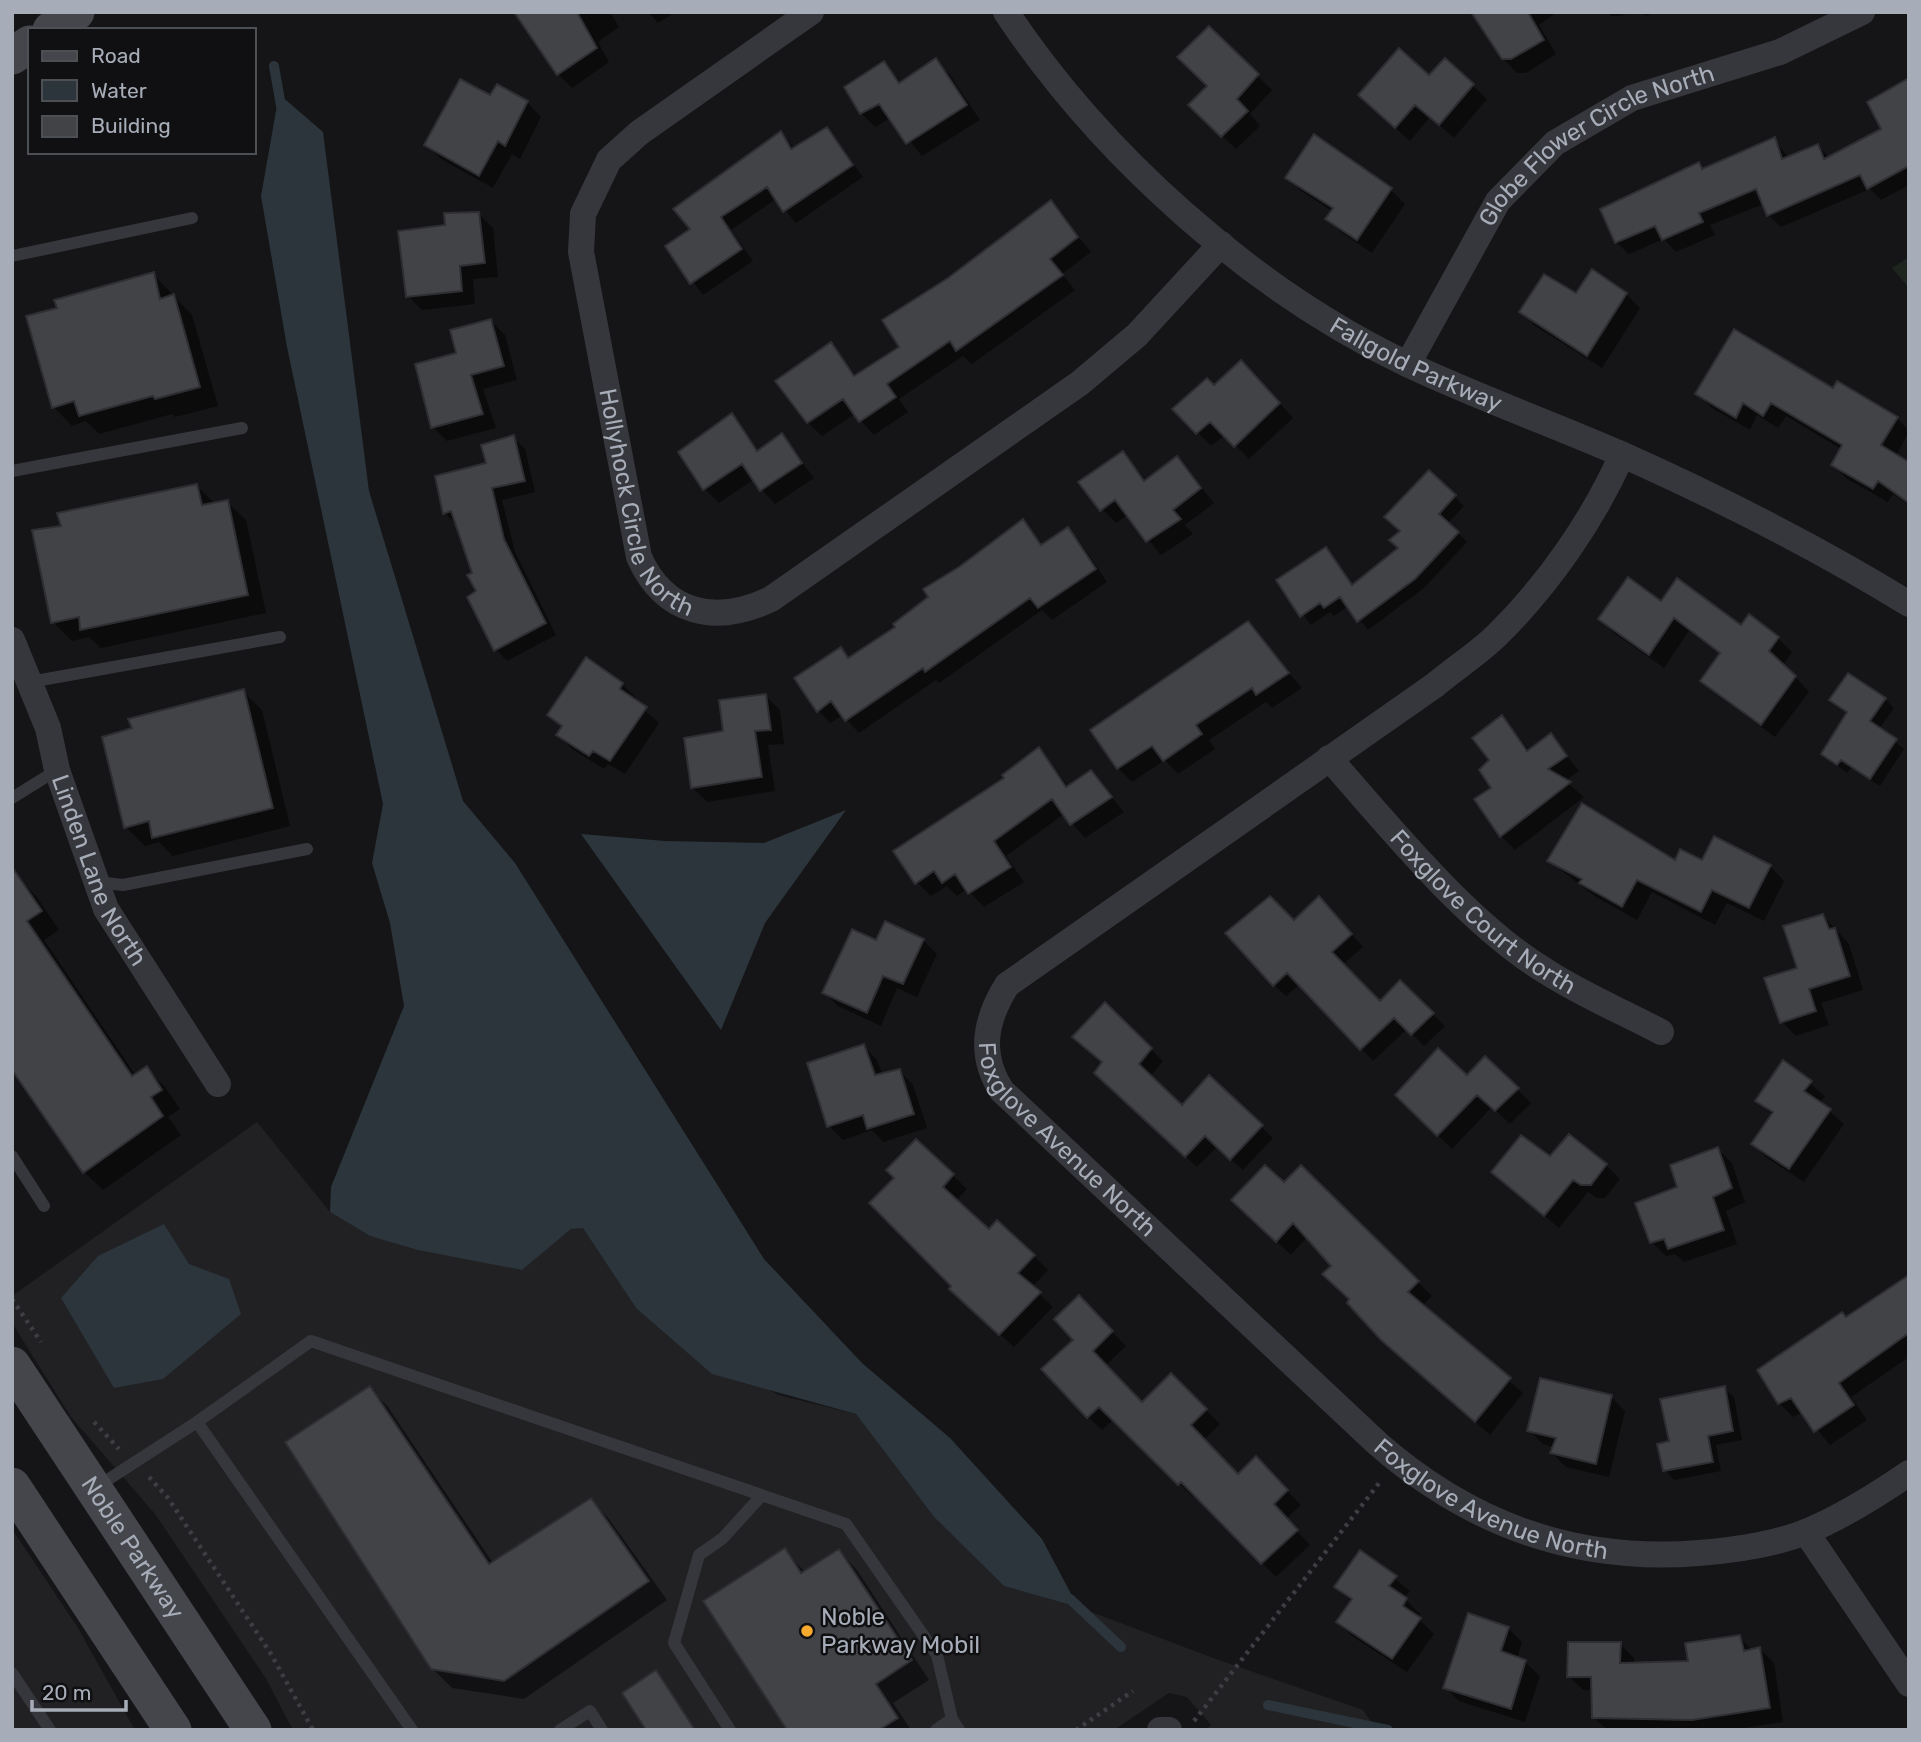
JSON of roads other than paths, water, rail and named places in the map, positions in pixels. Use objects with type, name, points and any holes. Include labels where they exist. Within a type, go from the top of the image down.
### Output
[{"type":"main road","points":[[54,28],[76,12]]},
{"type":"main road","points":[[12,56],[28,45]]},
{"type":"main road","name":"Noble Parkway","points":[[12,1365],[253,1730]]},
{"type":"main road","points":[[12,1486],[173,1730]]},
{"type":"street","name":"Hollyhock Circle North","points":[[811,12],[639,133],[609,160],[583,214],[581,252],[639,557],[646,574],[662,592],[682,606],[704,613],[725,613],[747,610],[771,599],[1080,383],[1137,335],[1221,244]]},
{"type":"street","name":"Fallgold Parkway","points":[[1006,12],[1034,54],[1093,126],[1151,185],[1221,244],[1302,302],[1408,364],[1622,455],[1752,516],[1909,604]]},
{"type":"street","name":"Globe Flower Circle North","points":[[1408,364],[1498,201],[1556,143],[1632,98],[1780,52],[1863,12]]},
{"type":"street","name":"Foxglove Avenue North","points":[[1622,455],[1610,484],[1555,567],[1495,637],[1435,685],[1007,985],[993,1007],[986,1056],[991,1074],[1002,1091],[1397,1460],[1441,1491],[1476,1510],[1544,1539],[1580,1549],[1618,1555],[1682,1555],[1765,1544],[1806,1532],[1848,1511],[1909,1473]]},
{"type":"street","name":"Linden Lane North","points":[[12,639],[48,728],[57,770],[94,882],[129,948],[218,1084]]},
{"type":"street","name":"Foxglove Court North","points":[[1329,758],[1426,866],[1513,948],[1546,972],[1661,1031]]},
{"type":"street","points":[[1806,1532],[1909,1684]]},
{"type":"street","points":[[1160,1730],[1169,1730]]},
{"type":"lane","points":[[12,256],[192,218]]},
{"type":"lane","points":[[12,471],[242,428]]},
{"type":"lane","points":[[30,682],[280,637]]},
{"type":"lane","points":[[12,799],[57,770]]},
{"type":"lane","points":[[94,882],[123,885],[307,849]]},
{"type":"lane","points":[[12,1156],[44,1206]]},
{"type":"lane","points":[[94,1489],[197,1422],[311,1341],[846,1524],[937,1655],[956,1724],[936,1730]]},
{"type":"lane","points":[[197,1422],[412,1730]]},
{"type":"lane","points":[[730,1730],[674,1643],[699,1555],[723,1538],[762,1495]]},
{"type":"lane","points":[[12,1673],[50,1730]]},
{"type":"lane","points":[[559,1730],[590,1711],[602,1730]]},
{"type":"water","points":[[279,94],[323,132],[369,491],[463,801],[515,863],[764,1259],[862,1363],[950,1438],[1042,1539],[1078,1607],[1004,1586],[934,1517],[856,1414],[712,1374],[636,1308],[583,1228],[571,1229],[522,1270],[418,1250],[370,1236],[330,1212],[331,1187],[404,1006],[390,923],[372,863],[383,804],[287,347],[261,196]]},
{"type":"water","points":[[846,810],[765,923],[721,1030],[581,834],[665,841],[764,843]]},
{"type":"water","points":[[164,1224],[189,1264],[229,1279],[241,1314],[163,1379],[114,1388],[61,1298],[98,1256]]},
{"type":"waterway","points":[[274,66],[281,106]]},
{"type":"waterway","points":[[1070,1599],[1121,1647]]},
{"type":"waterway","points":[[1268,1705],[1388,1730]]},
{"type":"place","name":"Noble Parkway Mobil","points":[[807,1631]]}]
